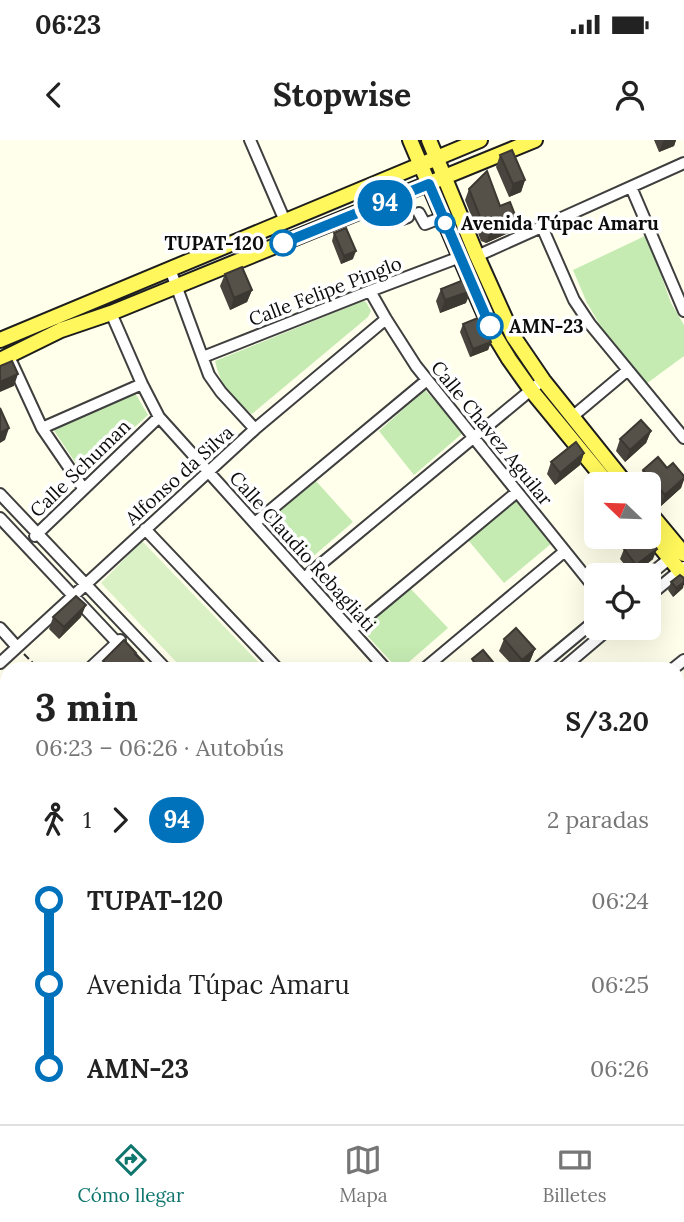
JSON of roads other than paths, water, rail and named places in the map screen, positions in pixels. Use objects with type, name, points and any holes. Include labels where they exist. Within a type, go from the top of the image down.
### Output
[{"type":"main road","points":[[410,140],[492,331],[531,390],[598,472]]},
{"type":"main road","points":[[429,140],[513,336],[543,380],[616,472]]},
{"type":"main road","points":[[0,340],[480,140]]},
{"type":"main road","points":[[5,358],[61,330],[176,287],[535,140]]},
{"type":"main road","points":[[399,174],[399,197]]},
{"type":"main road","points":[[443,217],[457,209]]},
{"type":"main road","points":[[662,529],[679,552],[683,571]]},
{"type":"main road","points":[[662,541],[679,552]]},
{"type":"street","points":[[250,140],[285,221]]},
{"type":"street","points":[[477,256],[684,163]]},
{"type":"street","points":[[631,187],[684,311]]},
{"type":"street","points":[[399,197],[402,219],[408,217]]},
{"type":"street","points":[[419,213],[425,224],[443,217]]},
{"type":"street","points":[[542,227],[574,300],[590,324],[684,438]]},
{"type":"street","name":"Calle Felipe Pinglo","points":[[203,357],[460,257]]},
{"type":"street","points":[[170,269],[209,374],[220,392],[255,429]]},
{"type":"street","name":"Calle Chavez Aguilar","points":[[370,291],[415,366],[584,575]]},
{"type":"street","name":"Calle Claudio Rebagliati","points":[[111,313],[159,417],[380,662]]},
{"type":"street","name":"Alfonso da Silva","points":[[1,662],[255,429],[386,319]]},
{"type":"street","points":[[5,358],[42,428],[83,488]]},
{"type":"street","points":[[572,417],[628,370]]},
{"type":"street","points":[[255,523],[427,380]]},
{"type":"street","points":[[304,578],[543,380]]},
{"type":"street","points":[[42,428],[142,384]]},
{"type":"street","name":"Calle Schuman","points":[[25,545],[159,417]]},
{"type":"street","points":[[351,630],[517,492]]},
{"type":"street","points":[[0,494],[159,662]]},
{"type":"street","points":[[0,518],[135,662]]},
{"type":"street","points":[[145,529],[271,662]]},
{"type":"street","points":[[432,662],[565,551]]},
{"type":"street","points":[[661,566],[679,552]]},
{"type":"street","points":[[661,587],[683,571]]},
{"type":"street","points":[[0,628],[17,647]]},
{"type":"street","points":[[545,662],[584,629]]},
{"type":"street","points":[[96,662],[130,631]]},
{"type":"street","points":[[570,662],[597,640]]},
{"type":"place","name":"Avenida Túpac Amaru","points":[[445,223]]},
{"type":"place","name":"TUPAT-120","points":[[283,243]]},
{"type":"place","name":"AMN-23","points":[[490,326]]}]
